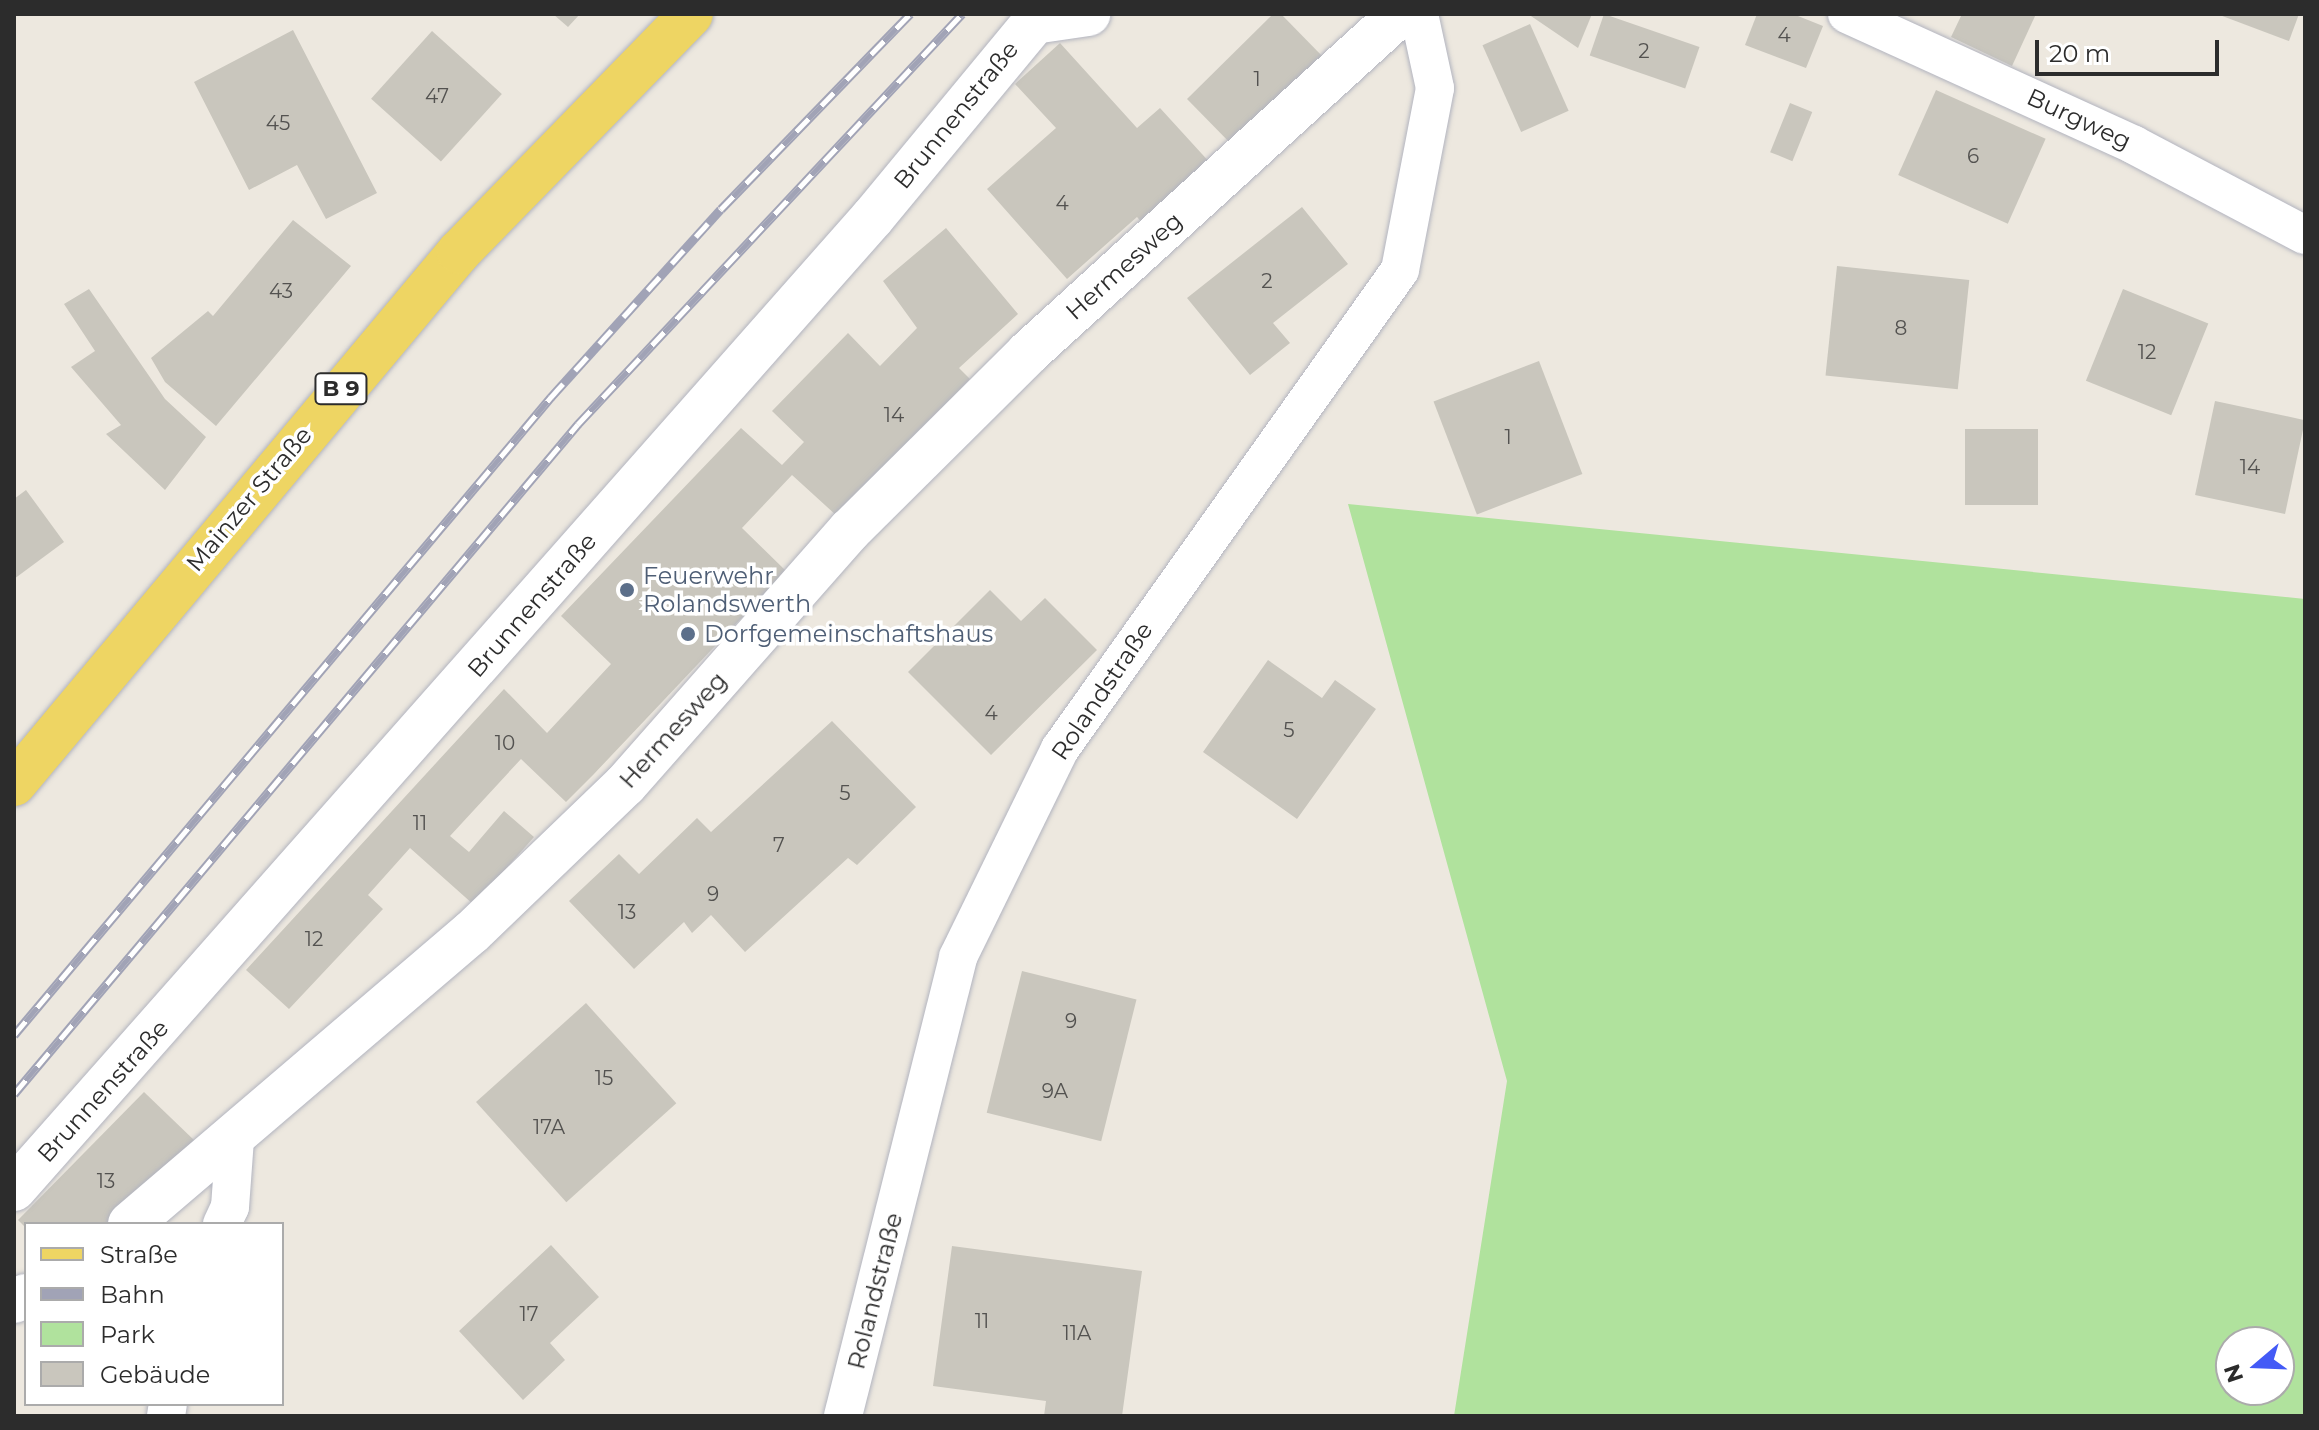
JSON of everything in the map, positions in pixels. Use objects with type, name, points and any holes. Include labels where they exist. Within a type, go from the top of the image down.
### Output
[{"type":"main road","name":"Mainzer Straße","points":[[18,769],[459,252],[691,14]]},
{"type":"street","points":[[1037,18],[1088,14]]},
{"type":"street","name":"Hermesweg","points":[[132,1222],[235,1139],[472,932],[614,796],[872,508],[1028,353],[1400,14]]},
{"type":"street","name":"Brunnenstraße","points":[[14,1189],[862,229],[1037,18]]},
{"type":"lane","name":"Rolandstraße","points":[[843,1416],[958,957],[1060,749],[1400,270],[1435,88],[1419,14]]},
{"type":"lane","name":"Burgweg","points":[[1847,14],[2134,145],[2305,235]]},
{"type":"lane","points":[[223,1222],[230,1207],[235,1139]]},
{"type":"green space","points":[[1348,504],[2305,599],[2305,1416],[1454,1416],[1507,1081]]},
{"type":"building","points":[[553,14],[580,14],[568,27]]},
{"type":"building","points":[[1273,14],[1281,14],[1326,60],[1236,149],[1187,99]]},
{"type":"building","points":[[1528,14],[1592,14],[1578,48]]},
{"type":"building","points":[[1604,14],[1699,47],[1685,88],[1590,56]]},
{"type":"building","points":[[1757,14],[1793,14],[1823,26],[1806,68],[1745,45]]},
{"type":"building","points":[[1962,14],[2036,14],[2012,66],[1951,37]]},
{"type":"building","points":[[2217,14],[2299,14],[2289,41]]},
{"type":"building","points":[[1530,24],[1569,111],[1521,132],[1482,45]]},
{"type":"building","points":[[293,30],[377,193],[326,219],[297,165],[249,190],[194,82]]},
{"type":"building","points":[[432,31],[502,94],[441,162],[371,99]]},
{"type":"building","points":[[1060,43],[1137,128],[1160,108],[1212,165],[1145,226],[1137,217],[1067,279],[987,189],[1056,128],[1015,84]]},
{"type":"building","points":[[1936,90],[2046,139],[2008,224],[1898,175]]},
{"type":"building","points":[[1790,103],[1812,112],[1792,161],[1770,152]]},
{"type":"building","points":[[1302,207],[1348,264],[1273,323],[1290,343],[1250,375],[1187,298]]},
{"type":"building","points":[[293,220],[351,266],[216,426],[165,382],[151,358],[208,311],[213,316]]},
{"type":"building","points":[[946,228],[1018,314],[959,368],[970,379],[837,516],[792,475],[742,528],[786,571],[593,775],[566,802],[521,759],[450,836],[469,852],[504,811],[534,837],[474,905],[410,848],[368,895],[383,909],[289,1009],[246,970],[504,689],[547,733],[611,664],[561,616],[741,428],[782,465],[804,442],[772,411],[848,333],[880,366],[917,328],[883,281]]},
{"type":"building","points":[[1837,266],[1969,280],[1958,389],[1826,375]]},
{"type":"building","points":[[89,289],[165,399],[206,437],[165,490],[106,434],[121,425],[71,367],[95,351],[64,304]]},
{"type":"building","points":[[2123,289],[2208,323],[2171,415],[2086,381]]},
{"type":"building","points":[[1539,361],[1582,474],[1477,514],[1434,401]]},
{"type":"building","points":[[2215,401],[2305,420],[2285,514],[2195,495]]},
{"type":"building","points":[[1965,429],[2038,429],[2038,505],[1965,505]]},
{"type":"building","points":[[26,490],[64,542],[14,579],[14,499]]},
{"type":"building","points":[[990,590],[1021,621],[1045,598],[1097,650],[991,755],[908,672]]},
{"type":"building","points":[[1268,660],[1322,698],[1335,680],[1376,709],[1297,819],[1203,752]]},
{"type":"building","points":[[832,721],[916,807],[857,865],[848,858],[745,952],[711,915],[692,933],[684,922],[634,969],[569,901],[619,854],[639,874],[697,818],[711,832]]},
{"type":"building","points":[[1022,971],[1136,1000],[1101,1141],[987,1113]]},
{"type":"building","points":[[586,1003],[676,1103],[566,1202],[476,1102]]},
{"type":"building","points":[[144,1092],[195,1141],[115,1222],[24,1222],[24,1226],[18,1220]]},
{"type":"building","points":[[551,1245],[599,1297],[550,1343],[565,1360],[523,1400],[459,1331]]},
{"type":"building","points":[[952,1246],[1142,1271],[1122,1416],[1044,1416],[1046,1401],[933,1386]]},
{"type":"railway","points":[[14,1035],[551,397],[721,209],[910,14]]},
{"type":"railway","points":[[14,1094],[578,424],[962,14]]},
{"type":"place","name":"Feuerwehr Rolandswerth","points":[[627,590]]},
{"type":"place","name":"Dorfgemeinschaftshaus","points":[[688,634]]}]
